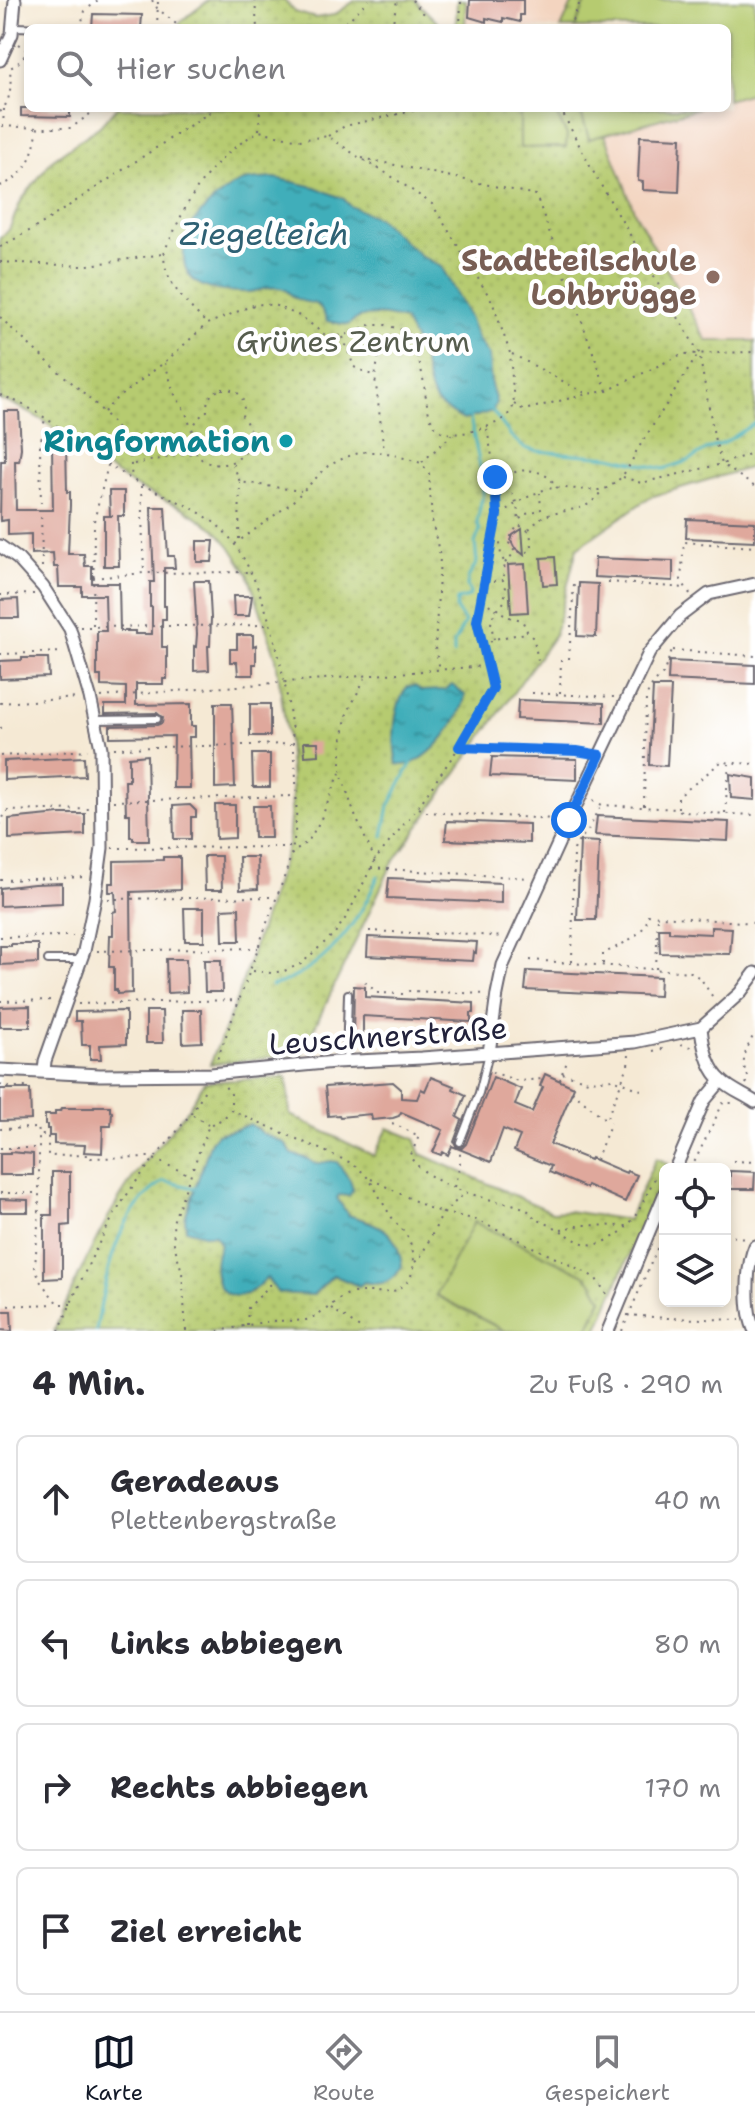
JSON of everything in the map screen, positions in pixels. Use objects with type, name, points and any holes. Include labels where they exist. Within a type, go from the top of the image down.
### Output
[{"type":"street","points":[[0,60],[14,27],[15,0]]},
{"type":"street","points":[[0,546],[18,559],[45,590],[70,629],[101,748],[102,848],[95,899],[82,956],[45,1061],[44,1072]]},
{"type":"street","points":[[489,1053],[503,965],[649,653],[680,616],[709,594],[755,584]]},
{"type":"street","name":"Leuschnerstraße","points":[[0,1070],[210,1078],[346,1062],[635,1042],[701,1028],[740,993],[755,973]]},
{"type":"street","points":[[701,1028],[703,1045],[721,1081],[755,1102]]},
{"type":"street","points":[[678,1163],[704,1101],[721,1081]]},
{"type":"street","points":[[608,1331],[659,1208]]},
{"type":"street","points":[[752,1325],[750,1259],[755,1243]]},
{"type":"lane","points":[[14,27],[24,27]]},
{"type":"lane","points":[[95,720],[157,719]]},
{"type":"lane","points":[[48,960],[82,956]]},
{"type":"lane","points":[[346,1062],[348,994]]},
{"type":"lane","points":[[460,1142],[479,1093],[489,1053]]},
{"type":"path","points":[[81,24],[87,8],[98,0]]},
{"type":"path","points":[[152,0],[176,24]]},
{"type":"path","points":[[157,24],[158,0]]},
{"type":"path","points":[[255,0],[257,24]]},
{"type":"path","points":[[344,24],[369,0]]},
{"type":"path","points":[[393,24],[397,0]]},
{"type":"path","points":[[412,0],[423,15]]},
{"type":"path","points":[[460,24],[461,0]]},
{"type":"path","points":[[571,24],[581,0]]},
{"type":"path","points":[[24,56],[10,68],[10,91],[4,108],[3,126],[71,128],[92,113]]},
{"type":"path","points":[[0,112],[4,108]]},
{"type":"path","points":[[0,247],[40,225],[210,112]]},
{"type":"path","points":[[259,131],[260,112]]},
{"type":"path","points":[[207,324],[173,287],[164,254],[184,209],[202,179],[236,145],[259,131],[299,140],[328,136],[345,126],[407,112]]},
{"type":"path","points":[[562,112],[591,168],[699,353],[722,464],[755,487]]},
{"type":"path","points":[[0,186],[15,179],[30,163],[38,128]]},
{"type":"path","points":[[104,412],[207,324],[256,304],[274,305],[302,317],[325,335],[343,336],[369,325],[386,325],[402,330],[417,354],[430,421],[438,429],[453,434],[479,429],[495,424],[512,410],[510,353],[492,301],[432,204],[328,136]]},
{"type":"path","points":[[357,156],[536,195],[607,391]]},
{"type":"path","points":[[0,262],[82,266],[164,254]]},
{"type":"path","points":[[0,317],[104,412],[125,444],[133,465],[131,479]]},
{"type":"path","points":[[343,336],[354,367],[375,377]]},
{"type":"path","points":[[380,349],[375,377],[384,452]]},
{"type":"path","points":[[514,404],[524,410],[607,391],[682,354],[755,352]]},
{"type":"path","points":[[510,353],[587,394]]},
{"type":"path","points":[[528,530],[543,516],[584,507],[621,477],[699,353]]},
{"type":"path","points":[[165,362],[174,393],[186,413],[197,452],[212,464],[233,462],[244,453],[250,441],[249,428],[242,416],[244,402],[237,392],[224,388],[212,394],[207,402],[207,411],[197,419],[192,433]]},
{"type":"path","points":[[0,395],[45,416],[108,465],[141,485],[185,504],[218,526],[234,544],[252,572],[280,657],[296,796],[293,847],[241,1000],[210,1078],[191,1113],[135,1183],[104,1235],[59,1331]]},
{"type":"path","points":[[0,595],[45,590],[40,446],[45,416]]},
{"type":"path","points":[[251,970],[259,973],[284,971],[301,964],[335,933],[375,860],[418,807],[459,747],[493,688],[477,621],[497,515],[495,477],[486,426]]},
{"type":"path","points":[[421,463],[453,434]]},
{"type":"path","points":[[133,465],[197,452]]},
{"type":"path","points":[[234,544],[290,504],[328,466],[346,457],[362,452],[384,452],[421,463],[429,473],[432,520],[440,557],[435,648],[441,671]]},
{"type":"path","points":[[621,477],[641,483],[722,464],[755,452]]},
{"type":"path","points":[[233,462],[240,482],[239,540]]},
{"type":"path","points":[[93,626],[94,521],[108,465]]},
{"type":"path","points":[[501,481],[508,473],[534,471],[545,474],[557,488]]},
{"type":"path","points":[[495,477],[514,492],[519,525],[509,543],[515,552]]},
{"type":"path","points":[[240,482],[302,491]]},
{"type":"path","points":[[141,485],[144,573]]},
{"type":"path","points":[[497,515],[540,492],[557,488],[604,489]]},
{"type":"path","points":[[540,492],[543,516]]},
{"type":"path","points":[[519,520],[526,514],[541,511]]},
{"type":"path","points":[[494,639],[492,617],[504,602],[505,563],[515,552],[527,552],[532,546],[528,530],[519,525]]},
{"type":"path","points":[[492,540],[500,543],[505,563]]},
{"type":"path","points":[[696,604],[681,580],[684,542],[755,547]]},
{"type":"path","points":[[92,578],[144,573],[252,572]]},
{"type":"path","points":[[484,582],[503,580]]},
{"type":"path","points":[[608,582],[686,588]]},
{"type":"path","points":[[569,659],[574,583]]},
{"type":"path","points":[[481,599],[509,617],[522,620],[534,639],[538,662]]},
{"type":"path","points":[[70,629],[93,626],[271,625]]},
{"type":"path","points":[[483,648],[494,639],[528,633]]},
{"type":"path","points":[[658,642],[672,650],[755,656]]},
{"type":"path","points":[[644,807],[646,697],[663,674],[672,650]]},
{"type":"path","points":[[0,654],[77,652]]},
{"type":"path","points":[[560,694],[561,660]]},
{"type":"path","points":[[0,703],[488,666]]},
{"type":"path","points":[[365,677],[346,716],[341,773],[354,813],[375,860]]},
{"type":"path","points":[[532,693],[628,697]]},
{"type":"path","points":[[0,728],[7,727]]},
{"type":"path","points":[[0,756],[101,748],[292,744]]},
{"type":"path","points":[[459,747],[577,751],[600,755]]},
{"type":"path","points":[[678,809],[678,797],[721,762],[755,764]]},
{"type":"path","points":[[725,814],[729,762]]},
{"type":"path","points":[[290,856],[309,840],[341,773]]},
{"type":"path","points":[[582,793],[602,805],[755,815]]},
{"type":"path","points":[[0,825],[6,811],[296,796]]},
{"type":"path","points":[[572,963],[574,850],[578,839],[590,828],[602,805]]},
{"type":"path","points":[[418,807],[426,812],[569,820]]},
{"type":"path","points":[[102,848],[293,847]]},
{"type":"path","points":[[370,868],[542,878]]},
{"type":"path","points":[[0,880],[98,877]]},
{"type":"path","points":[[95,899],[276,897]]},
{"type":"path","points":[[603,965],[603,954],[635,936],[648,922],[648,915],[755,923]]},
{"type":"path","points":[[656,970],[658,916]]},
{"type":"path","points":[[369,931],[445,932],[514,938]]},
{"type":"path","points":[[0,937],[87,936]]},
{"type":"path","points":[[82,956],[258,948]]},
{"type":"path","points":[[530,960],[691,972],[701,979],[722,1010]]},
{"type":"path","points":[[365,982],[378,993],[497,994]]},
{"type":"path","points":[[0,1001],[241,1000]]},
{"type":"path","points":[[755,1032],[743,1059],[745,1072],[755,1081]]},
{"type":"path","points":[[652,1051],[682,1044],[692,1046],[701,1054]]},
{"type":"path","points":[[572,1091],[606,1120],[629,1063],[629,1054]]},
{"type":"path","points":[[560,1080],[568,1062]]},
{"type":"path","points":[[483,1069],[518,1081],[543,1079]]},
{"type":"path","points":[[562,1073],[588,1081],[613,1079],[641,1090]]},
{"type":"path","points":[[186,1331],[182,1272],[172,1233],[173,1222],[209,1125],[223,1119],[231,1110],[231,1094],[224,1085],[210,1078]]},
{"type":"path","points":[[694,1163],[723,1103],[729,1101],[734,1104],[749,1078]]},
{"type":"path","points":[[0,1085],[30,1087]]},
{"type":"path","points":[[231,1110],[349,1162],[370,1178],[409,1199],[443,1213],[474,1219],[587,1273],[596,1279],[617,1310],[629,1316],[752,1325]]},
{"type":"path","points":[[191,1113],[209,1125]]},
{"type":"path","points":[[596,1160],[611,1122]]},
{"type":"path","points":[[392,1123],[419,1136],[410,1157],[420,1170],[465,1193],[527,1209],[534,1217],[560,1229],[573,1240],[595,1246],[609,1240],[636,1217],[659,1172]]},
{"type":"path","points":[[0,1129],[38,1128],[39,1193],[35,1267],[40,1281],[58,1304]]},
{"type":"path","points":[[39,1135],[48,1135],[48,1156],[149,1157],[190,1175]]},
{"type":"path","points":[[454,1187],[460,1165],[460,1142]]},
{"type":"path","points":[[0,1148],[39,1148]]},
{"type":"path","points":[[733,1161],[755,1162]]},
{"type":"path","points":[[218,1331],[276,1321],[306,1320],[330,1308],[344,1296],[400,1289],[409,1283],[413,1264],[406,1234],[392,1219],[370,1178]]},
{"type":"path","points":[[0,1193],[39,1193]]},
{"type":"path","points":[[413,1264],[420,1258],[443,1213],[465,1193]]},
{"type":"path","points":[[560,1229],[583,1225],[628,1226]]},
{"type":"path","points":[[622,1331],[663,1235]]},
{"type":"path","points":[[731,1236],[755,1243]]},
{"type":"path","points":[[247,1326],[248,1308],[272,1283]]},
{"type":"path","points":[[0,1306],[71,1304]]},
{"type":"path","points":[[330,1308],[364,1331]]},
{"type":"shaded area","points":[[466,0],[574,0],[563,24],[465,24]]},
{"type":"shaded area","name":"Stadtteilschule Lohbrügge","points":[[755,92],[755,341],[707,341],[635,213],[605,134],[685,112],[731,112],[731,99]]},
{"type":"green space","points":[[209,0],[284,0],[295,12],[315,18],[334,15],[356,0],[415,0],[439,24],[179,24]]},
{"type":"green space","points":[[457,0],[466,0],[465,24],[456,24]]},
{"type":"green space","points":[[574,0],[587,0],[577,24],[563,24]]},
{"type":"green space","points":[[587,0],[755,0],[755,92],[731,99],[731,24],[577,24]]},
{"type":"green space","name":"Grünes Zentrum","points":[[112,112],[581,112],[589,139],[605,134],[635,213],[707,341],[755,341],[755,466],[650,497],[577,548],[555,634],[392,864],[302,1054],[210,1064],[235,1004],[288,845],[292,794],[276,658],[248,574],[215,529],[183,508],[138,488],[43,420],[0,400],[0,238],[9,230],[21,201],[52,160],[100,126]]},
{"type":"green space","points":[[519,112],[555,112],[567,135],[566,147],[520,148]]},
{"type":"green space","points":[[581,112],[685,112],[589,139]]},
{"type":"green space","points":[[287,1077],[290,1115],[374,1156],[388,1128],[415,1139],[421,1154],[552,1212],[568,1211],[628,1220],[656,1158],[668,1163],[659,1163],[659,1184],[597,1331],[587,1331],[602,1299],[436,1295],[505,1331],[54,1331],[108,1218],[139,1169],[204,1082]],"holes":[[[243,1126],[256,1127],[263,1134],[285,1143],[292,1154],[315,1164],[337,1163],[350,1180],[337,1198],[348,1216],[369,1221],[398,1273],[382,1283],[364,1282],[359,1286],[333,1275],[314,1294],[278,1293],[267,1277],[247,1294],[216,1279],[221,1246],[215,1235],[186,1229],[185,1218],[211,1141],[219,1134]]]},
{"type":"green space","points":[[474,1222],[583,1274],[593,1283],[602,1299],[587,1331],[505,1331],[436,1295]]},
{"type":"water","name":"Ziegelteich","points":[[275,178],[315,187],[344,199],[350,206],[378,218],[421,256],[441,266],[489,356],[496,402],[493,411],[464,420],[437,403],[420,351],[404,320],[367,316],[348,325],[327,321],[317,304],[301,301],[282,289],[222,291],[194,280],[184,263],[184,251],[191,227],[201,213],[239,182]]},
{"type":"water","points":[[452,685],[465,695],[458,717],[450,729],[430,752],[418,760],[407,765],[397,764],[395,724],[407,687],[415,686],[421,691],[445,690]]},
{"type":"water","points":[[250,1124],[263,1134],[285,1143],[292,1154],[315,1164],[337,1162],[353,1190],[349,1196],[339,1195],[337,1198],[348,1215],[385,1230],[396,1244],[402,1266],[390,1280],[376,1284],[364,1282],[359,1286],[333,1275],[313,1295],[278,1293],[267,1278],[246,1294],[235,1296],[221,1288],[215,1272],[220,1245],[215,1235],[186,1229],[185,1218],[211,1141],[217,1134]]},
{"type":"building","points":[[470,0],[523,0],[523,15],[520,15],[520,22],[486,18],[486,22],[469,17]]},
{"type":"building","points":[[93,14],[142,15],[141,24],[92,24]]},
{"type":"building","points":[[21,108],[24,112],[70,112],[70,117],[21,116]]},
{"type":"building","points":[[640,136],[681,138],[679,192],[643,190],[643,182],[638,181]]},
{"type":"building","points":[[4,411],[19,411],[21,448],[19,461],[15,461],[16,510],[53,510],[52,443],[66,443],[67,492],[70,492],[68,554],[84,554],[85,566],[92,566],[92,583],[119,583],[120,631],[152,634],[150,582],[154,582],[151,507],[165,507],[168,556],[174,556],[175,568],[164,568],[166,619],[162,619],[162,647],[167,647],[167,679],[163,679],[163,684],[136,684],[136,705],[191,704],[191,726],[195,726],[195,737],[189,737],[190,788],[173,788],[174,736],[110,737],[110,726],[157,725],[162,723],[163,718],[157,713],[105,714],[105,705],[126,705],[126,687],[101,686],[101,676],[97,676],[97,631],[106,631],[105,595],[82,595],[82,587],[59,587],[58,567],[54,567],[53,553],[31,554],[31,534],[8,535],[8,520],[0,521],[1,461],[5,461]]},
{"type":"building","points":[[109,491],[124,491],[124,516],[118,516],[119,566],[104,566],[104,516],[110,516]]},
{"type":"building","points":[[687,519],[755,522],[755,541],[686,538]]},
{"type":"building","points":[[522,529],[524,555],[511,541],[513,535]]},
{"type":"building","points":[[197,541],[214,541],[212,562],[197,562]]},
{"type":"building","points":[[555,557],[557,584],[543,585],[541,558]]},
{"type":"building","points":[[595,558],[673,561],[673,581],[594,577]]},
{"type":"building","points":[[525,564],[528,612],[511,613],[508,565]]},
{"type":"building","points":[[194,581],[209,581],[209,670],[194,671],[197,634]]},
{"type":"building","points":[[579,583],[598,584],[596,637],[577,636]]},
{"type":"building","points":[[233,596],[252,596],[249,616],[234,616]]},
{"type":"building","points":[[18,599],[19,618],[0,618],[0,600]]},
{"type":"building","points":[[237,635],[253,635],[256,664],[253,664],[253,675],[238,675],[237,662],[230,662],[230,649],[237,649]]},
{"type":"building","points":[[48,658],[49,677],[0,679],[0,661]]},
{"type":"building","points":[[669,661],[755,665],[755,684],[668,680]]},
{"type":"building","points":[[653,687],[671,687],[667,766],[649,765]]},
{"type":"building","points":[[518,700],[604,703],[604,723],[517,719]]},
{"type":"building","points":[[215,703],[232,703],[235,787],[215,788]]},
{"type":"building","points":[[250,704],[270,704],[270,736],[250,736]]},
{"type":"building","points":[[304,742],[318,742],[319,755],[305,756]]},
{"type":"building","points":[[252,754],[270,754],[270,787],[253,787]]},
{"type":"building","points":[[147,755],[149,840],[133,840],[130,837],[130,814],[126,814],[125,781],[129,781],[129,757]]},
{"type":"building","points":[[84,757],[85,776],[4,780],[4,761]]},
{"type":"building","points":[[492,757],[577,759],[577,780],[490,776]]},
{"type":"building","points":[[730,774],[755,778],[755,800],[731,798]]},
{"type":"building","points":[[190,805],[196,811],[196,817],[191,817],[191,839],[174,839],[173,806]]},
{"type":"building","points":[[215,805],[235,805],[235,838],[216,839]]},
{"type":"building","points":[[253,806],[270,806],[271,838],[254,838]]},
{"type":"building","points":[[85,814],[85,835],[9,839],[9,819]]},
{"type":"building","points":[[597,816],[729,822],[728,841],[595,835]]},
{"type":"building","points":[[447,821],[529,824],[529,843],[445,840]]},
{"type":"building","points":[[580,841],[599,842],[596,920],[577,920]]},
{"type":"building","points":[[204,856],[221,856],[222,890],[205,890]]},
{"type":"building","points":[[163,857],[180,857],[180,890],[131,892],[132,993],[117,994],[114,990],[114,967],[109,967],[110,935],[113,935],[113,912],[116,911],[115,892],[109,892],[109,883],[114,883],[114,861],[163,860]]},
{"type":"building","points":[[239,857],[257,857],[258,889],[240,890]]},
{"type":"building","points":[[389,878],[501,883],[501,903],[387,898]]},
{"type":"building","points":[[62,883],[62,903],[0,906],[0,888]]},
{"type":"building","points":[[184,908],[204,908],[204,941],[185,941]]},
{"type":"building","points":[[239,908],[240,941],[223,941],[222,909]]},
{"type":"building","points":[[711,927],[732,928],[730,954],[660,953],[659,928],[669,928],[669,932],[711,934]]},
{"type":"building","points":[[368,937],[477,942],[476,953],[473,961],[367,956]]},
{"type":"building","points":[[38,944],[38,963],[0,965],[0,946]]},
{"type":"building","points":[[166,959],[186,959],[187,992],[167,993]]},
{"type":"building","points":[[204,960],[221,960],[222,992],[205,992]]},
{"type":"building","points":[[527,971],[660,977],[659,996],[525,990]]},
{"type":"building","points":[[354,986],[365,987],[365,997],[474,1003],[474,1013],[471,1013],[471,1022],[363,1016],[363,1037],[353,1037]]},
{"type":"building","points":[[30,1006],[30,1027],[0,1027],[0,1007]]},
{"type":"building","points":[[182,1010],[201,1010],[202,1042],[183,1043]]},
{"type":"building","points":[[126,1011],[126,1044],[100,1045],[101,1059],[90,1059],[90,1045],[82,1045],[81,1021],[75,1021],[75,1012]]},
{"type":"building","points":[[146,1011],[162,1011],[163,1043],[146,1043]]},
{"type":"building","points":[[545,1074],[574,1087],[550,1144],[637,1175],[625,1202],[549,1172],[551,1166],[514,1151],[520,1136],[503,1129],[491,1162],[452,1146],[448,1155],[433,1152],[443,1130],[401,1112],[393,1118],[372,1120],[371,1114],[328,1116],[325,1087],[393,1082],[401,1089],[401,1098],[417,1099],[421,1089],[425,1091],[431,1077],[454,1086],[453,1089],[466,1095],[457,1117],[462,1120],[454,1142],[462,1148],[493,1077],[521,1089],[515,1105],[532,1112]]},
{"type":"building","points":[[0,1089],[30,1089],[31,1120],[0,1121]]},
{"type":"building","points":[[110,1106],[112,1112],[111,1126],[103,1126],[102,1153],[84,1152],[85,1145],[54,1144],[54,1136],[49,1136],[45,1125],[45,1115],[55,1115],[55,1111],[62,1108]]},
{"type":"building","points":[[0,1154],[33,1154],[33,1175],[0,1175]]},
{"type":"building","points":[[731,1171],[755,1172],[754,1189],[731,1189]]},
{"type":"building","points":[[52,1172],[70,1172],[70,1225],[62,1226],[62,1278],[44,1279],[44,1215],[52,1215]]},
{"type":"building","points":[[0,1199],[28,1200],[28,1212],[0,1212]]},
{"type":"building","points":[[0,1311],[11,1311],[12,1331],[0,1330]]},
{"type":"waterway","points":[[491,409],[524,448],[611,457],[664,469],[724,443],[755,423]]},
{"type":"waterway","points":[[454,654],[454,643],[465,622],[456,609],[457,600],[469,597],[470,593],[468,578],[477,562],[475,543],[480,530],[477,522],[483,493],[470,418]]},
{"type":"waterway","points":[[383,836],[389,806],[412,762]]},
{"type":"waterway","points":[[271,986],[307,970],[337,944],[361,911],[378,876]]},
{"type":"waterway","points":[[96,1331],[115,1248],[134,1211],[164,1181],[195,1188]]},
{"type":"place","name":"Stadtteilschule Lohbrügge","points":[[713,277]]},
{"type":"place","name":"Ringformation","points":[[286,441]]},
{"type":"route","points":[[495,477],[497,515],[477,621],[493,688],[459,747],[577,751],[600,755],[569,820]]}]
